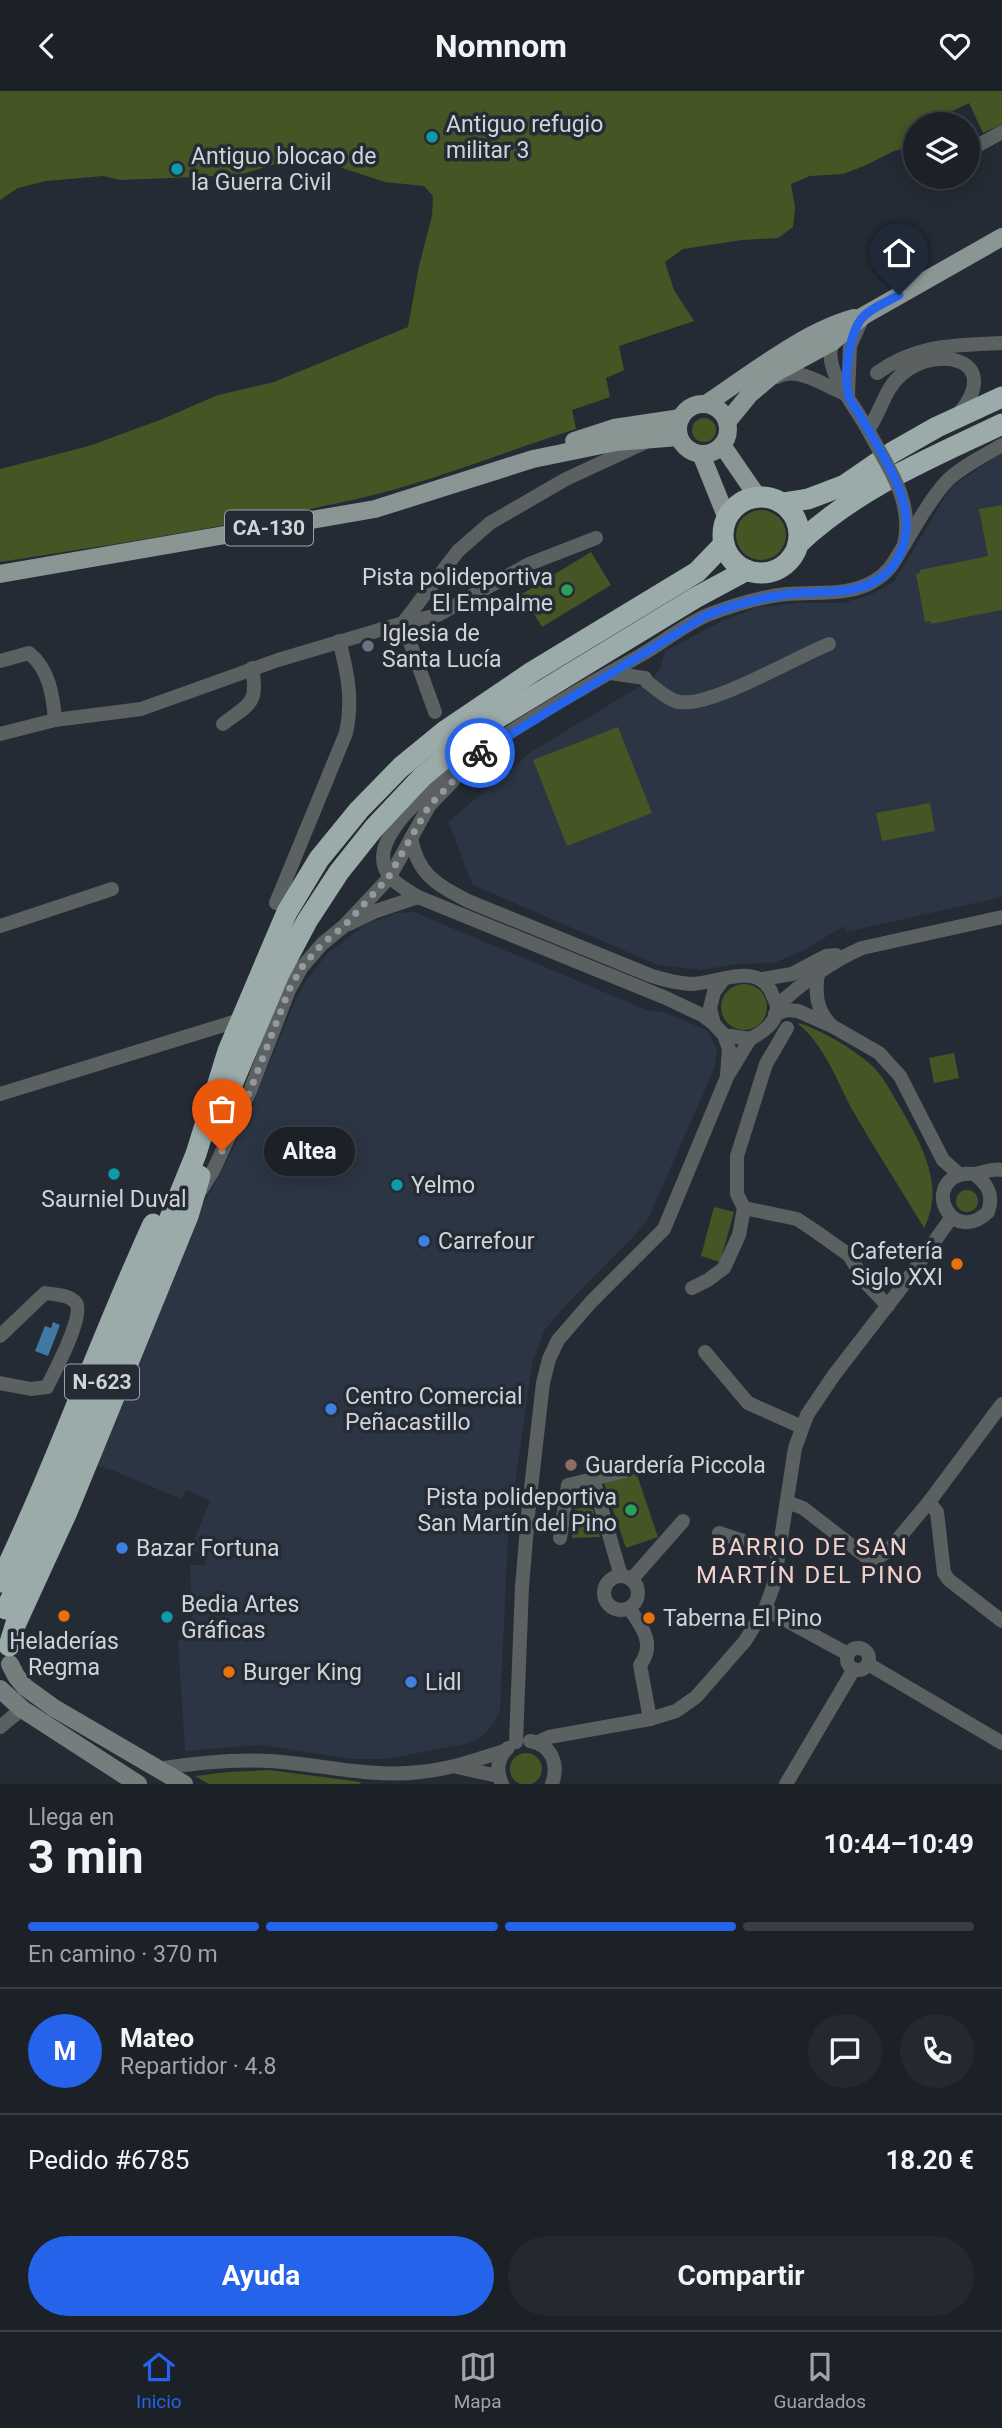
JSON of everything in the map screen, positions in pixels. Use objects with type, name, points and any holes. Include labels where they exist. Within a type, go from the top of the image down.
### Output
[{"type":"highway","points":[[783,503],[796,518],[800,534],[791,560],[784,566],[765,572],[747,570],[732,559],[723,545],[722,528],[726,516],[741,502],[757,496],[783,503],[808,499],[845,485],[893,452],[937,427],[1002,397]]},
{"type":"highway","points":[[799,543],[826,518],[855,498],[925,460],[1002,424]]},
{"type":"highway","points":[[5,1655],[16,1623],[67,1512],[188,1216],[217,1120],[240,1020],[301,885],[359,810],[401,767],[488,700],[697,572],[723,545]]},
{"type":"highway","points":[[0,1582],[84,1390],[125,1284],[279,974],[321,898],[374,828],[422,777],[459,746],[496,719],[695,598],[747,570]]},
{"type":"highway","points":[[196,1154],[224,1085]]},
{"type":"highway","points":[[196,1154],[217,1120]]},
{"type":"highway","name":"N-623","points":[[6,1608],[36,1547],[196,1154]]},
{"type":"main road","name":"CA-130","points":[[533,460],[612,450],[659,431],[681,418],[687,410],[706,404],[761,366],[824,330],[855,318],[1002,237]]},
{"type":"main road","name":"CA-130","points":[[722,445],[728,435],[727,422],[749,394],[775,373],[832,342],[855,318]]},
{"type":"main road","points":[[706,404],[715,407],[727,422]]},
{"type":"main road","points":[[681,418],[679,437],[684,445],[701,454],[713,452],[722,445],[757,496]]},
{"type":"main road","name":"CA-130","points":[[0,574],[375,509],[533,460],[585,436],[614,428],[659,431],[679,437]]},
{"type":"main road","points":[[701,454],[726,516]]},
{"type":"main road","points":[[5,1655],[25,1687],[54,1708],[184,1784]]},
{"type":"main road","points":[[0,1689],[22,1709],[138,1784]]},
{"type":"street","points":[[980,144],[1002,132]]},
{"type":"street","points":[[848,395],[850,346],[855,318]]},
{"type":"street","points":[[832,342],[833,370],[838,384],[848,395],[902,495],[907,514],[904,545]]},
{"type":"street","points":[[877,373],[895,360],[939,346],[1002,343]]},
{"type":"street","points":[[868,430],[886,394],[906,371],[929,360],[963,360],[974,365],[979,372],[980,381],[977,394],[958,414],[937,427]]},
{"type":"street","points":[[749,394],[782,374],[793,373],[848,395]]},
{"type":"street","points":[[750,1039],[719,1029],[702,1015],[666,998],[418,897],[388,878],[383,862],[384,850],[397,823],[446,775],[705,616],[733,606],[784,594],[847,591],[871,584],[891,569],[946,482],[1002,446]]},
{"type":"street","points":[[403,623],[458,551],[490,523],[612,450]]},
{"type":"street","points":[[0,734],[55,720],[141,709],[252,668],[339,641],[438,615],[529,564],[596,538]]},
{"type":"street","points":[[403,623],[435,712]]},
{"type":"street","points":[[276,903],[346,733],[350,712],[349,678],[339,641]]},
{"type":"street","points":[[647,652],[647,682],[676,702],[696,702],[764,675],[828,644]]},
{"type":"street","points":[[0,661],[29,653],[41,662],[53,699],[55,720]]},
{"type":"street","points":[[223,724],[250,704],[255,695],[252,668]]},
{"type":"street","points":[[610,673],[645,678]]},
{"type":"street","points":[[188,1216],[213,1171],[250,1091],[289,990],[302,967],[388,878],[429,806],[478,755]]},
{"type":"street","points":[[411,838],[414,854],[430,878],[468,901],[670,982],[692,984],[744,974],[762,979],[798,978],[818,973],[862,948],[1002,917]]},
{"type":"street","points":[[0,926],[112,888]]},
{"type":"street","points":[[344,926],[376,911],[418,897]]},
{"type":"street","points":[[776,1010],[798,978],[827,956],[849,954]]},
{"type":"street","points":[[818,973],[818,1007],[832,1026]]},
{"type":"street","points":[[798,978],[816,996]]},
{"type":"street","points":[[724,979],[714,992],[710,1008],[729,1049],[727,1077]]},
{"type":"street","points":[[455,1767],[500,1780],[498,1763],[510,1747],[528,1515],[543,1383],[549,1359],[558,1340],[591,1302],[664,1229],[727,1077],[750,1039],[762,1033],[774,1021],[776,1010],[771,989],[762,979]]},
{"type":"street","points":[[776,1010],[798,1011],[832,1026],[879,1053],[900,1076],[943,1160],[943,1204],[951,1218],[965,1223],[995,1214],[990,1192],[984,1181],[943,1160]]},
{"type":"street","points":[[0,1094],[240,1020]]},
{"type":"street","points":[[692,1288],[724,1268],[739,1235],[744,1208],[737,1194],[737,1156],[766,1064],[787,1028]]},
{"type":"street","points":[[943,1192],[949,1181],[967,1174],[1002,1170]]},
{"type":"street","points":[[990,1192],[1002,1177]]},
{"type":"street","points":[[744,1208],[797,1219],[815,1231],[849,1255],[865,1282],[888,1306]]},
{"type":"street","points":[[538,1742],[549,1737],[650,1719],[676,1711],[696,1697],[745,1641],[765,1609],[774,1584],[795,1448],[802,1427],[820,1395],[951,1218]]},
{"type":"street","points":[[0,1336],[45,1293],[66,1296],[76,1302],[79,1309],[76,1322],[47,1387],[31,1389],[0,1383]]},
{"type":"street","points":[[705,1352],[748,1403],[802,1427]]},
{"type":"street","points":[[787,1501],[803,1508],[865,1556],[877,1558],[888,1551],[929,1502],[1002,1404]]},
{"type":"street","points":[[561,1538],[568,1485],[624,1471]]},
{"type":"street","points":[[593,1479],[626,1578]]},
{"type":"street","points":[[929,1502],[937,1512],[944,1573],[949,1580],[1002,1621]]},
{"type":"street","points":[[626,1578],[683,1521]]},
{"type":"street","points":[[719,1533],[777,1552]]},
{"type":"street","points":[[626,1578],[635,1584],[638,1594],[636,1600],[624,1610],[613,1608],[608,1605],[604,1589],[610,1579],[626,1578]]},
{"type":"street","points":[[629,1608],[648,1639],[646,1657],[640,1665],[650,1719]]},
{"type":"street","points":[[765,1609],[1002,1743]]},
{"type":"street","points":[[786,1784],[857,1663]]},
{"type":"street","points":[[0,1727],[22,1709]]},
{"type":"street","points":[[554,1771],[560,1748],[578,1733]]},
{"type":"street","points":[[157,1769],[231,1761],[269,1761],[379,1778],[455,1767],[527,1740],[538,1742],[548,1749],[554,1771],[565,1784]]},
{"type":"street","points":[[400,1784],[418,1773]]},
{"type":"shaded area","points":[[1002,453],[1002,897],[846,932],[844,926],[806,949],[774,963],[736,964],[702,970],[658,965],[473,885],[448,822],[531,752],[647,682],[660,670],[665,651],[724,620],[758,607],[843,603],[870,595],[894,582],[951,487]]},
{"type":"shaded area","points":[[414,912],[649,1011],[664,1012],[706,1030],[717,1051],[714,1069],[648,1219],[544,1331],[532,1364],[508,1535],[500,1710],[494,1723],[485,1734],[470,1743],[386,1759],[354,1759],[260,1745],[185,1751],[178,1640],[193,1639],[190,1565],[205,1565],[204,1555],[190,1550],[210,1501],[186,1490],[181,1499],[112,1470],[93,1465],[197,1214],[222,1171],[248,1116],[296,998],[307,979],[327,954],[366,924],[397,913]]},
{"type":"green space","points":[[0,91],[1002,91],[1002,124],[983,133],[980,112],[973,112],[969,103],[951,112],[903,112],[903,148],[843,174],[810,176],[791,184],[795,207],[793,227],[778,238],[742,240],[683,249],[665,262],[674,290],[694,321],[619,346],[624,370],[606,378],[610,397],[572,410],[576,429],[440,475],[357,499],[179,533],[0,562],[0,469],[89,446],[218,395],[274,382],[408,327],[419,266],[432,216],[433,196],[424,186],[385,182],[315,159],[295,158],[243,174],[120,180],[103,176],[46,181],[18,188],[0,200]]},
{"type":"green space","points":[[704,418],[712,422],[716,430],[712,438],[704,442],[696,438],[692,430],[696,422]]},
{"type":"green space","points":[[1002,505],[1002,610],[931,624],[930,621],[925,622],[916,574],[920,573],[920,570],[988,556],[979,509]]},
{"type":"green space","points":[[761,510],[778,518],[786,535],[778,552],[761,560],[744,552],[736,535],[744,518]]},
{"type":"green space","name":"Pista polideportiva El Empalme","points":[[591,552],[611,585],[542,627],[522,594]]},
{"type":"green space","points":[[618,727],[652,813],[567,846],[533,760]]},
{"type":"green space","points":[[930,803],[935,831],[882,841],[876,813]]},
{"type":"green space","points":[[744,984],[760,991],[767,1007],[760,1023],[744,1030],[728,1023],[721,1007],[728,991]]},
{"type":"green space","points":[[799,1023],[827,1035],[862,1057],[890,1090],[923,1150],[932,1181],[930,1212],[924,1228],[853,1111],[823,1053]]},
{"type":"green space","points":[[954,1053],[959,1078],[934,1083],[929,1058]]},
{"type":"green space","points":[[967,1190],[975,1193],[978,1201],[975,1209],[967,1212],[959,1209],[956,1201],[959,1193]]},
{"type":"green space","points":[[714,1207],[734,1212],[720,1262],[701,1256]]},
{"type":"green space","name":"Pista polideportiva San Martín del Pino","points":[[636,1472],[658,1537],[626,1548],[604,1483]]},
{"type":"green space","points":[[592,1506],[600,1537],[572,1538],[575,1509]]},
{"type":"green space","points":[[520,1754],[532,1754],[541,1763],[541,1775],[532,1784],[520,1784],[511,1775],[511,1763]]},
{"type":"green space","points":[[269,1770],[361,1782],[209,1784],[195,1776]]},
{"type":"water","points":[[53,1322],[60,1325],[48,1356],[35,1351],[45,1326],[51,1328]]},
{"type":"way so far","points":[[222,1151],[250,1091],[289,990],[302,967],[388,878],[429,806],[480,753]]},
{"type":"place","name":"Antiguo refugio militar 3","points":[[432,137]]},
{"type":"place","name":"Antiguo blocao de la Guerra Civil","points":[[177,169]]},
{"type":"place","name":"Pista polideportiva El Empalme","points":[[567,590]]},
{"type":"place","name":"Iglesia de Santa Lucía","points":[[368,646]]},
{"type":"place","name":"Altea","points":[[222,1151]]},
{"type":"place","name":"Saurniel Duval","points":[[114,1174]]},
{"type":"place","name":"Yelmo","points":[[397,1185]]},
{"type":"place","name":"Carrefour","points":[[424,1241]]},
{"type":"place","name":"Cafetería Siglo XXI","points":[[957,1264]]},
{"type":"place","name":"Centro Comercial Peñacastillo","points":[[331,1409]]},
{"type":"place","name":"Guardería Piccola","points":[[571,1465]]},
{"type":"place","name":"Pista polideportiva San Martín del Pino","points":[[631,1510]]},
{"type":"place","name":"Bazar Fortuna","points":[[122,1548]]},
{"type":"place","name":"Heladerías Regma","points":[[64,1616]]},
{"type":"place","name":"Bedia Artes Gráficas","points":[[167,1617]]},
{"type":"place","name":"Taberna El Pino","points":[[649,1618]]},
{"type":"place","name":"Burger King","points":[[229,1672]]},
{"type":"place","name":"Lidl","points":[[411,1682]]},
{"type":"district","name":"BARRIO DE SAN MARTÍN DEL PINO","points":[[810,1561]]},
{"type":"route","points":[[480,753],[705,616],[756,599],[784,594],[858,589],[871,584],[891,569],[904,545],[907,514],[902,495],[848,395],[848,368],[850,346],[863,316],[899,295]]}]
